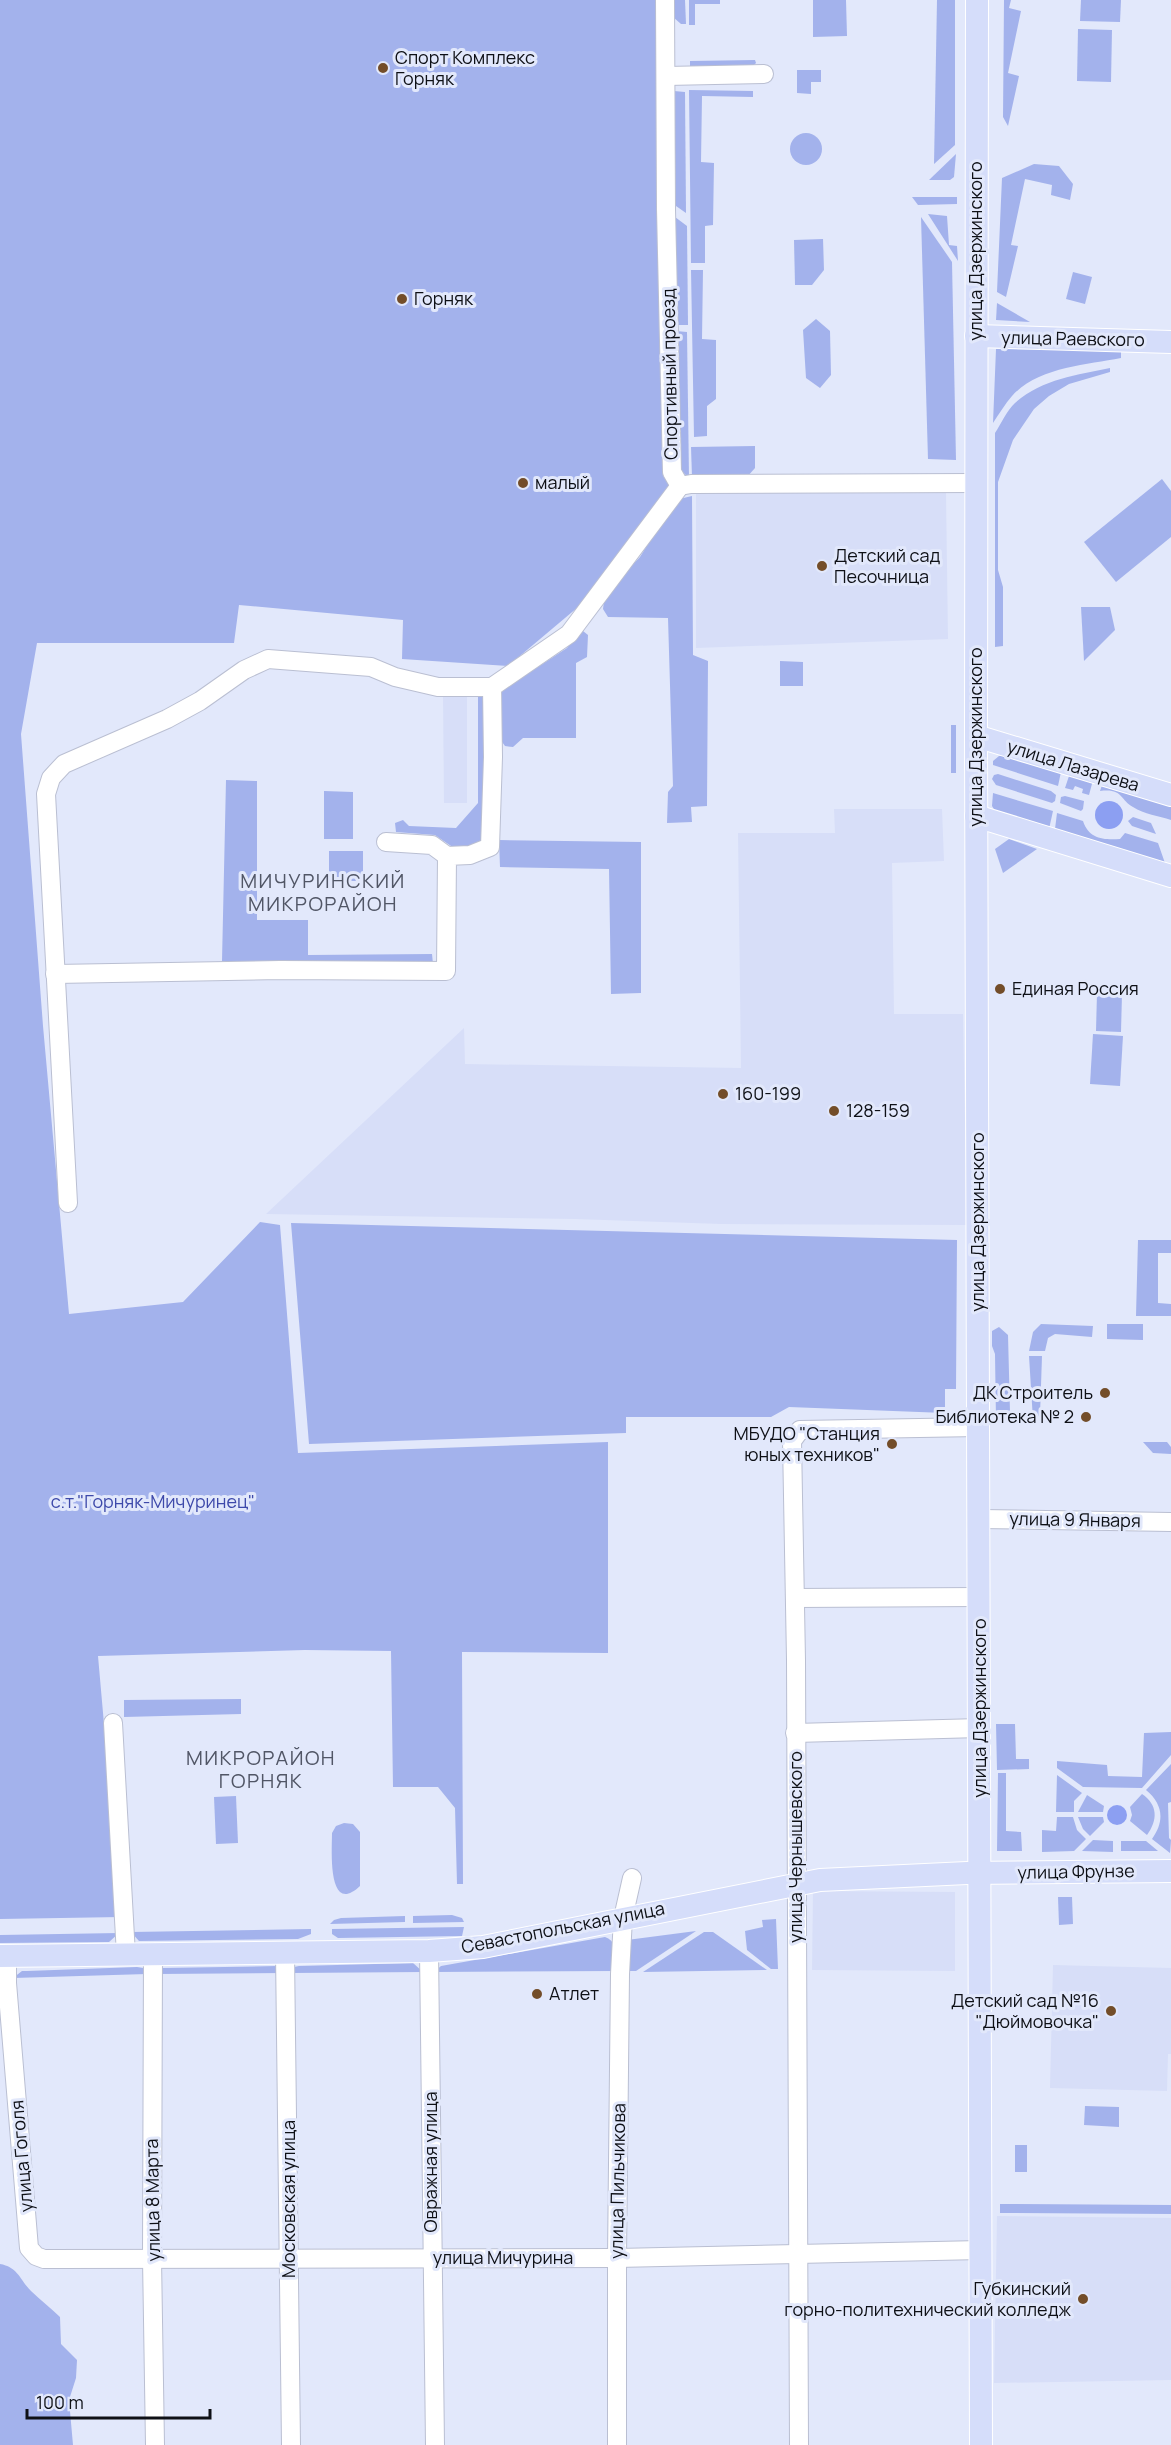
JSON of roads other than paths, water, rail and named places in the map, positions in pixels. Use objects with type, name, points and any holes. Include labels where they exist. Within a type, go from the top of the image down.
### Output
[{"type":"main road","name":"улица Дзержинского","points":[[976,0],[981,2445]]},
{"type":"main road","name":"улица Раевского","points":[[976,336],[1171,342]]},
{"type":"main road","name":"улица Лазарева","points":[[976,736],[1171,795]]},
{"type":"main road","points":[[976,816],[1171,876]]},
{"type":"main road","name":"улица Фрунзе","points":[[980,1873],[1171,1871]]},
{"type":"main road","name":"Севастопольская улица","points":[[3,1956],[429,1951],[483,1947],[820,1880],[980,1873]]},
{"type":"street","name":"Спортивный проезд","points":[[665,0],[672,472],[680,486],[691,484],[976,483]]},
{"type":"street","points":[[666,76],[764,74]]},
{"type":"street","points":[[68,1203],[46,794],[51,778],[64,764],[167,719],[200,701],[244,670],[268,659],[371,667],[395,677],[438,687],[492,687],[569,634],[680,486]]},
{"type":"street","points":[[386,842],[432,845],[447,856],[470,855],[490,847],[493,757],[492,687]]},
{"type":"street","points":[[55,974],[280,970],[446,971],[447,856]]},
{"type":"street","name":"улица Чернышевского","points":[[799,2445],[795,1598],[792,1442],[800,1430],[979,1427]]},
{"type":"street","name":"улица 9 Января","points":[[979,1519],[1171,1522]]},
{"type":"street","points":[[795,1598],[979,1597]]},
{"type":"street","points":[[113,1723],[126,1955]]},
{"type":"street","points":[[795,1733],[980,1728]]},
{"type":"street","name":"улица Пильчикова","points":[[617,2445],[616,2258],[623,1918],[632,1878]]},
{"type":"street","name":"Овражная улица","points":[[429,1951],[435,2445]]},
{"type":"street","name":"Московская улица","points":[[285,1953],[291,2445]]},
{"type":"street","name":"улица 8 Марта","points":[[153,1954],[152,2258],[155,2445]]},
{"type":"street","name":"улица Гоголя","points":[[3,1956],[29,2248]]},
{"type":"street","name":"улица Мичурина","points":[[29,2248],[36,2256],[44,2259],[616,2258],[799,2256],[981,2250]]},
{"type":"place","name":"Спорт Комплекс Горняк","points":[[383,68]]},
{"type":"place","name":"Горняк","points":[[402,299]]},
{"type":"place","name":"малый","points":[[523,483]]},
{"type":"place","name":"Детский сад Песочница","points":[[822,566]]},
{"type":"place","name":"Единая Россия","points":[[1000,989]]},
{"type":"place","name":"160-199","points":[[723,1094]]},
{"type":"place","name":"128-159","points":[[834,1111]]},
{"type":"place","name":"ДК Строитель","points":[[1105,1393]]},
{"type":"place","name":"Библиотека № 2","points":[[1086,1417]]},
{"type":"place","name":"МБУДО \"Станция юных техников\"","points":[[892,1444]]},
{"type":"place","name":"Атлет","points":[[537,1994]]},
{"type":"place","name":"Детский сад №16 \"Дюймовочка\"","points":[[1111,2011]]},
{"type":"place","name":"Губкинский горно-политехнический колледж","points":[[1083,2299]]},
{"type":"district","name":"МИЧУРИНСКИЙ МИКРОРАЙОН","points":[[323,892]]},
{"type":"district","name":"МИКРОРАЙОН ГОРНЯК","points":[[261,1770]]},
{"type":"park label","name":"с.т.\"Горняк-Мичуринец\"","points":[[153,1502]]}]
